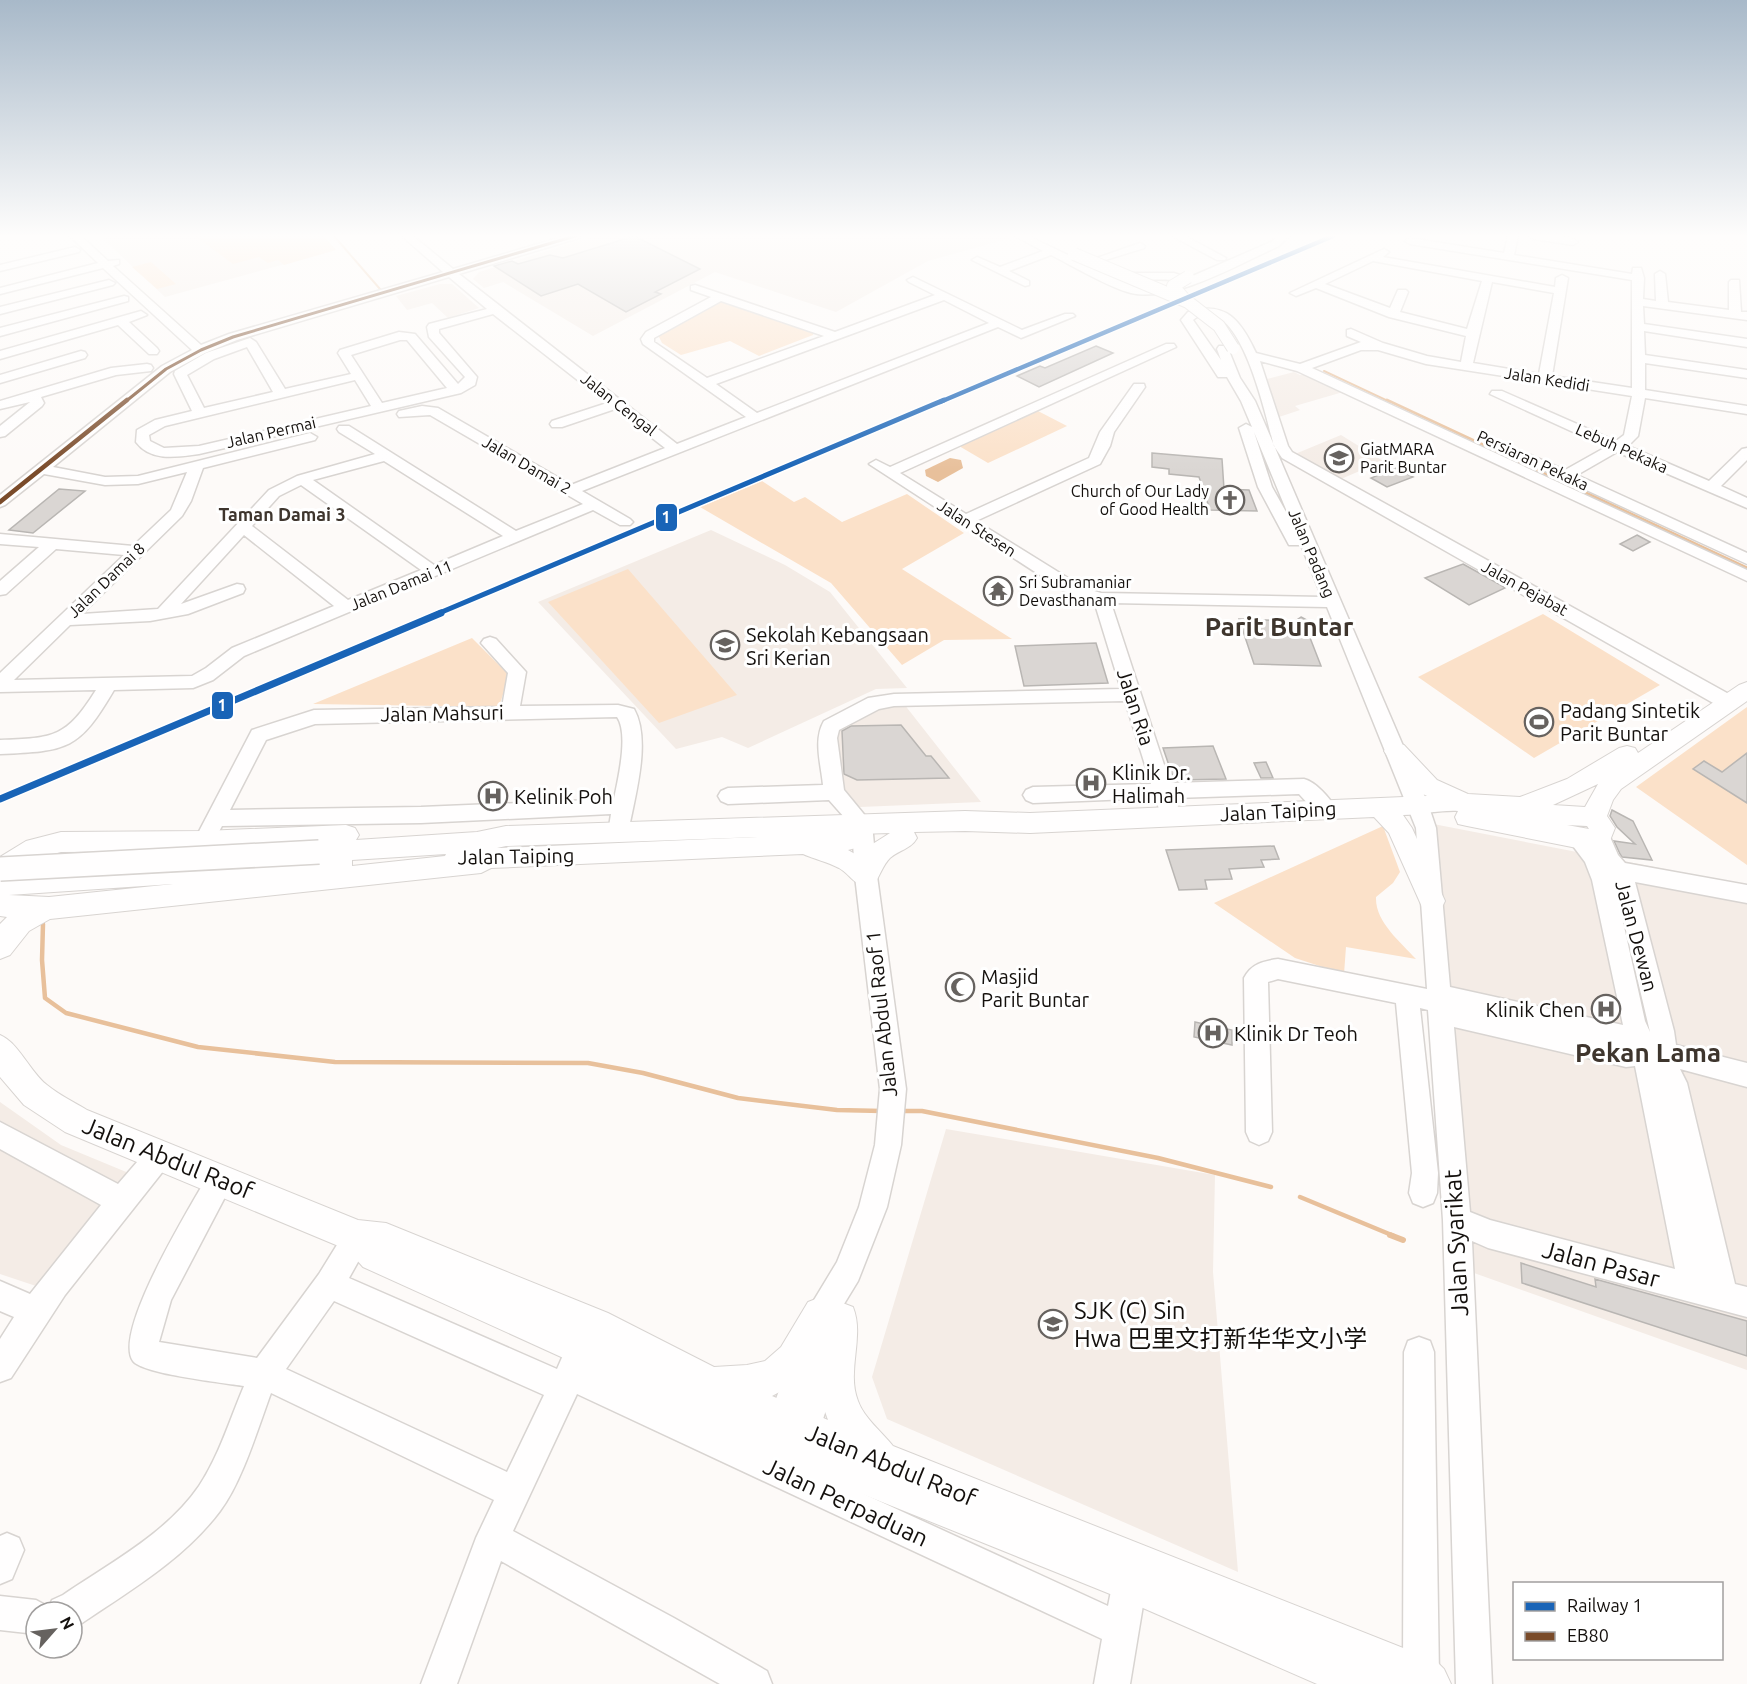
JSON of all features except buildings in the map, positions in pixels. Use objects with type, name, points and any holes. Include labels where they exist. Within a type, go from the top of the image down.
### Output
[{"type":"main road","points":[[1520,806],[1539,802],[1671,734],[1731,696],[1747,674]]},
{"type":"main road","points":[[1520,806],[1591,831],[1601,795],[1612,783],[1671,734]]},
{"type":"main road","points":[[1396,751],[1428,786],[1472,803]]},
{"type":"main road","name":"Jalan Taiping","points":[[0,872],[473,855],[504,847],[618,833],[863,831],[965,821],[1030,824],[1422,804],[1438,801],[1520,806]]},
{"type":"main road","name":"Jalan Taiping","points":[[1422,804],[1442,813],[1565,834],[1591,831]]},
{"type":"main road","points":[[1379,806],[1400,828],[1432,901]]},
{"type":"main road","points":[[0,872],[26,852],[44,844],[61,842],[204,841],[418,823],[481,830],[504,847],[470,866],[49,908],[0,905]]},
{"type":"main road","name":"Jalan Taiping","points":[[504,847],[804,844],[863,831],[904,838],[969,836],[1030,824]]},
{"type":"main road","points":[[804,844],[848,861],[866,876],[874,856],[891,843],[904,838]]},
{"type":"main road","name":"Jalan Taiping","points":[[0,885],[317,859]]},
{"type":"main road","points":[[0,947],[14,926],[28,916],[49,908]]},
{"type":"main road","name":"Jalan Abdul Raof","points":[[0,1050],[10,1066],[35,1095],[76,1121],[358,1237],[375,1255],[578,1359],[791,1436],[1368,1684]]},
{"type":"main road","points":[[712,1385],[753,1383],[780,1374],[831,1317]]},
{"type":"main road","points":[[831,1317],[837,1351],[837,1394],[844,1414],[880,1460]]},
{"type":"main road","name":"Jalan Abdul Raof","points":[[578,1359],[712,1385],[791,1436],[880,1460],[1425,1680]]},
{"type":"street","points":[[0,332],[64,315]]},
{"type":"street","points":[[0,342],[4,354],[141,315]]},
{"type":"street","points":[[162,315],[193,346],[204,345],[312,315]]},
{"type":"street","points":[[0,502],[166,369],[204,345],[308,315]]},
{"type":"street","name":"Jalan Permai","points":[[200,413],[149,428],[142,433],[142,441],[146,447],[155,451],[181,452],[299,433],[378,407],[456,390],[470,382],[471,377],[432,330],[434,327],[479,315]]},
{"type":"street","name":"Jalan Cengal","points":[[502,315],[675,448]]},
{"type":"street","points":[[689,315],[646,339],[649,344],[756,418]]},
{"type":"street","points":[[774,315],[835,336]]},
{"type":"street","points":[[707,383],[893,315]]},
{"type":"street","points":[[982,315],[1021,334],[1069,316]]},
{"type":"street","name":"Jalan Padang","points":[[1189,315],[1210,332],[1223,350],[1234,378],[1248,401],[1396,751],[1422,804]]},
{"type":"street","points":[[1191,315],[1187,316],[1186,320],[1220,368],[1246,428],[1265,487],[1316,581],[1331,598]]},
{"type":"street","name":"Jalan Padang","points":[[1205,315],[1214,321],[1233,348],[1244,377],[1248,401]]},
{"type":"street","points":[[1219,315],[1227,318],[1240,332],[1251,355],[1301,368],[1747,576]]},
{"type":"street","points":[[1393,315],[1433,327],[1472,334]]},
{"type":"street","points":[[1466,366],[1478,315]]},
{"type":"street","points":[[1545,379],[1556,315]]},
{"type":"street","points":[[1566,475],[1618,447],[1631,436],[1639,393],[1638,315]]},
{"type":"street","points":[[2,482],[14,478],[147,368],[158,354],[121,321]]},
{"type":"street","points":[[571,490],[999,323]]},
{"type":"street","points":[[1638,327],[1747,343]]},
{"type":"street","name":"Jalan Kedidi","points":[[1351,333],[1407,356],[1747,410]]},
{"type":"street","points":[[378,407],[344,353],[406,335],[411,337],[456,390]]},
{"type":"street","points":[[65,337],[91,367]]},
{"type":"street","points":[[281,394],[250,342],[210,356],[180,374],[200,413],[281,394],[357,376]]},
{"type":"street","points":[[1301,368],[1360,346],[1379,346]]},
{"type":"street","name":"Jalan Stesen","points":[[1160,350],[883,468],[1078,592],[1101,598],[1331,598]]},
{"type":"street","points":[[0,379],[81,355]]},
{"type":"street","name":"Jalan Pejabat","points":[[1251,355],[1281,446],[1287,454],[1731,696]]},
{"type":"street","points":[[1639,358],[1747,374]]},
{"type":"street","name":"Persiaran Pekaka","points":[[1319,362],[1747,559]]},
{"type":"street","points":[[0,405],[115,371],[147,368]]},
{"type":"street","points":[[965,520],[1095,461],[1107,432],[1140,387]]},
{"type":"street","name":"Lebuh Pekaka","points":[[1497,394],[1747,503]]},
{"type":"street","points":[[0,434],[38,403],[34,395]]},
{"type":"street","points":[[557,424],[618,403]]},
{"type":"street","name":"Jalan Damai 2","points":[[344,429],[429,410],[625,522]]},
{"type":"street","points":[[41,468],[80,477],[120,481],[196,467],[299,433],[344,429],[517,538]]},
{"type":"street","points":[[1712,487],[1747,452]]},
{"type":"street","points":[[164,613],[274,493],[302,479],[385,456]]},
{"type":"street","name":"Jalan Damai 8","points":[[0,684],[177,513],[184,501],[196,467]]},
{"type":"street","points":[[302,479],[434,572]]},
{"type":"street","name":"Jalan Damai 11","points":[[109,683],[193,682],[214,674],[227,658],[238,652],[595,504]]},
{"type":"street","points":[[243,525],[346,607]]},
{"type":"street","points":[[0,539],[136,551]]},
{"type":"street","points":[[0,590],[52,544]]},
{"type":"street","points":[[65,620],[182,610],[237,589]]},
{"type":"street","name":"Jalan Ria","points":[[1101,598],[1171,816]]},
{"type":"street","points":[[490,643],[517,672],[510,712]]},
{"type":"street","points":[[0,684],[109,683]]},
{"type":"street","points":[[0,747],[45,745],[71,736],[90,716],[109,683]]},
{"type":"street","points":[[863,831],[834,792],[827,738],[831,726],[875,703],[894,700],[1132,695]]},
{"type":"street","name":"Jalan Mahsuri","points":[[216,818],[259,735],[314,717],[618,711],[627,714],[631,723],[630,755],[622,806]]},
{"type":"street","points":[[1034,795],[1304,786],[1326,809]]},
{"type":"street","points":[[728,796],[834,792]]},
{"type":"street","points":[[1056,794],[1060,822]]},
{"type":"street","name":"Jalan Syarikat","points":[[1422,804],[1426,828],[1457,1220],[1474,1684]]},
{"type":"street","points":[[204,841],[216,818],[418,823],[622,806],[618,833]]},
{"type":"street","name":"Jalan Abdul Raof 1","points":[[791,1436],[831,1317],[873,1207],[888,1145],[893,1089],[866,876],[863,831]]},
{"type":"street","points":[[1591,831],[1594,858],[1603,880],[1633,1021],[1651,1051],[1693,1288]]},
{"type":"street","name":"Jalan Dewan","points":[[1591,831],[1618,870],[1627,888],[1662,1031],[1651,1051],[1674,1083],[1735,1299]]},
{"type":"street","points":[[1618,870],[1747,894]]},
{"type":"street","points":[[1259,1132],[1256,978],[1265,971],[1278,969],[1440,1002],[1450,1015],[1626,1056],[1651,1051],[1747,1075]]},
{"type":"street","points":[[1407,995],[1425,1173],[1423,1193]]},
{"type":"street","points":[[0,1135],[122,1201]]},
{"type":"street","points":[[0,1366],[36,1312],[159,1156]]},
{"type":"street","points":[[221,1179],[187,1240],[154,1308],[145,1329],[144,1350],[150,1355],[264,1374],[514,1493]]},
{"type":"street","name":"Jalan Pasar","points":[[1457,1220],[1488,1234],[1735,1299]]},
{"type":"street","points":[[84,1600],[152,1555],[179,1533],[210,1498],[227,1465],[264,1374],[329,1284],[358,1237]]},
{"type":"street","name":"Jalan Perpaduan","points":[[329,1284],[578,1359],[1122,1630]]},
{"type":"street","points":[[0,1296],[36,1312]]},
{"type":"street","points":[[1419,1352],[1425,1680]]},
{"type":"street","points":[[439,1684],[492,1538],[578,1359]]},
{"type":"street","points":[[492,1538],[662,1630],[754,1684]]},
{"type":"street","points":[[1112,1684],[1131,1581]]},
{"type":"street","points":[[0,1613],[24,1616]]},
{"type":"shaded area","points":[[444,315],[459,315],[448,318]]},
{"type":"shaded area","points":[[557,315],[634,315],[593,336]]},
{"type":"shaded area","points":[[695,315],[762,315],[814,333],[759,356],[730,341],[681,355],[662,343],[658,335]]},
{"type":"shaded area","points":[[1294,372],[1304,374],[1343,392],[1295,406],[1300,410],[1279,417],[1267,379]]},
{"type":"shaded area","points":[[1038,411],[1067,426],[988,463],[959,446]]},
{"type":"shaded area","name":"GiatMARA Parit Buntar","points":[[1341,435],[1383,461],[1341,479],[1295,454]]},
{"type":"shaded area","points":[[950,458],[961,460],[963,468],[938,482],[926,476],[925,470]]},
{"type":"shaded area","points":[[762,481],[794,502],[805,497],[842,522],[907,494],[964,533],[902,569],[1012,639],[944,640],[902,665],[831,583],[700,507]]},
{"type":"shaded area","name":"Sekolah Kebangsaan Sri Kerian","points":[[711,530],[785,565],[830,592],[907,688],[876,689],[748,748],[722,737],[676,749],[538,602]]},
{"type":"shaded area","points":[[628,569],[737,695],[659,723],[548,602]]},
{"type":"shaded area","name":"Padang Sintetik Parit Buntar","points":[[1543,614],[1660,685],[1534,758],[1418,677]]},
{"type":"shaded area","points":[[472,638],[509,675],[499,707],[313,704]]},
{"type":"shaded area","points":[[881,704],[904,704],[981,802],[860,807],[839,793],[835,726]]},
{"type":"shaded area","points":[[1747,707],[1747,865],[1636,787]]},
{"type":"shaded area","points":[[1423,822],[1747,885],[1747,1370],[1474,1273]]},
{"type":"shaded area","points":[[1383,826],[1400,872],[1393,883],[1376,897],[1377,906],[1384,923],[1416,959],[1346,947],[1344,974],[1295,958],[1214,903]]},
{"type":"shaded area","points":[[0,1102],[61,1145],[148,1181],[63,1295],[0,1274]]},
{"type":"shaded area","name":"SJK (C) Sin Hwa 巴里文打新华华文小学","points":[[946,1129],[1215,1175],[1213,1272],[1238,1572],[887,1419],[872,1377]]},
{"type":"waterway","points":[[1324,371],[1390,402]]},
{"type":"waterway","points":[[1387,400],[1747,568]]},
{"type":"waterway","points":[[43,924],[42,960],[45,998],[66,1013],[198,1047],[335,1062],[588,1063],[643,1073],[738,1098],[837,1110],[882,1111]]},
{"type":"waterway","points":[[902,1111],[922,1111],[1158,1158],[1271,1187]]},
{"type":"waterway","points":[[1300,1197],[1394,1236]]},
{"type":"waterway","points":[[1390,1235],[1403,1240]]},
{"type":"rail line","name":"1","points":[[0,799],[1147,315]]},
{"type":"transit line","name":"EB80","points":[[0,502],[166,369],[201,350],[233,337],[309,315]]},
{"type":"place","name":"GiatMARA Parit Buntar","points":[[1339,458]]},
{"type":"place","name":"Church of Our Lady of Good Health","points":[[1230,500]]},
{"type":"place","name":"Sri Subramaniar Devasthanam","points":[[998,591]]},
{"type":"place","name":"Sekolah Kebangsaan Sri Kerian","points":[[725,645]]},
{"type":"place","name":"Padang Sintetik Parit Buntar","points":[[1539,722]]},
{"type":"place","name":"Klinik Dr. Halimah","points":[[1091,783]]},
{"type":"place","name":"Kelinik Poh","points":[[493,796]]},
{"type":"place","name":"Masjid Parit Buntar","points":[[960,987]]},
{"type":"place","name":"Klinik Chen","points":[[1606,1009]]},
{"type":"place","name":"Klinik Dr Teoh","points":[[1213,1033]]},
{"type":"place","name":"SJK (C) Sin Hwa 巴里文打新华华文小学","points":[[1053,1324]]},
{"type":"district","name":"Taman Damai 3","points":[[282,514]]},
{"type":"district","name":"Parit Buntar","points":[[1279,626]]},
{"type":"district","name":"Pekan Lama","points":[[1648,1052]]}]
